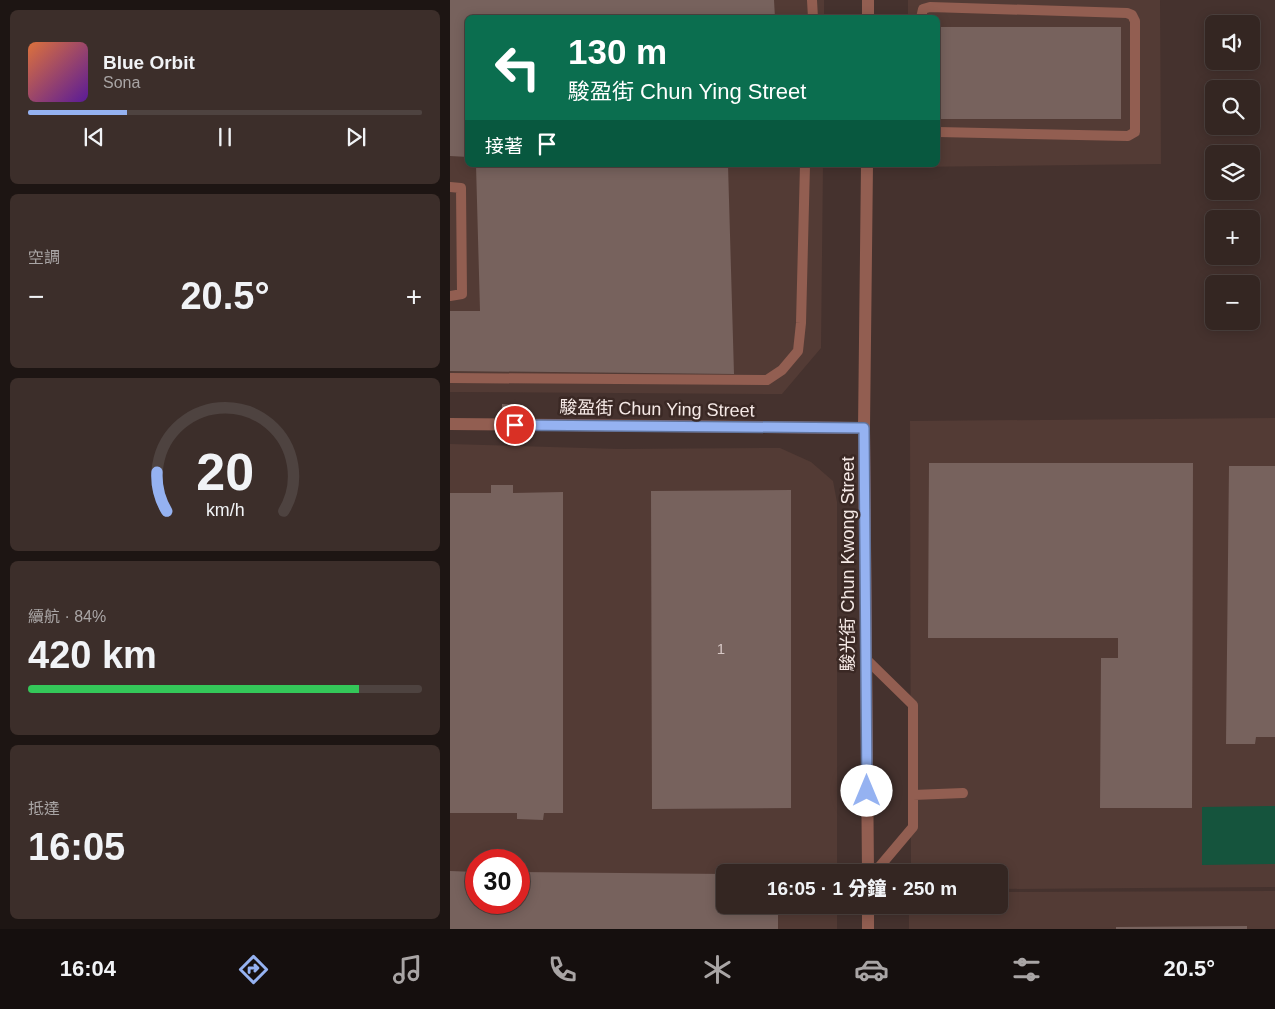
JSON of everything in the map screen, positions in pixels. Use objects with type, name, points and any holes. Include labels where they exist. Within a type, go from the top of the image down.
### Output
[{"type":"street","points":[[868,0],[868,15]]},
{"type":"street","name":"駿光街 Chun Kwong Street","points":[[867,167],[864,428],[868,864]]},
{"type":"street","name":"駿盈街 Chun Ying Street","points":[[450,424],[864,428]]},
{"type":"street","points":[[868,914],[868,929]]},
{"type":"lane","points":[[812,0],[813,15]]},
{"type":"lane","points":[[922,15],[923,9],[930,7],[1127,12],[1132,14],[1135,21],[1135,132],[1133,134],[1128,136],[940,132]]},
{"type":"lane","points":[[450,378],[767,380],[782,370],[798,351],[801,323],[805,167]]},
{"type":"lane","points":[[450,187],[461,188],[462,266],[462,294],[450,296]]},
{"type":"lane","points":[[866,659],[913,705],[913,826],[882,864]]},
{"type":"lane","points":[[913,795],[963,793]]},
{"type":"shaded area","points":[[450,0],[824,0],[824,15],[465,15],[465,167],[823,167],[821,348],[782,394],[450,392]]},
{"type":"shaded area","points":[[908,0],[1160,0],[1161,164],[940,167],[940,15],[908,15]]},
{"type":"shaded area","points":[[1275,418],[1275,887],[1008,889],[1008,864],[911,864],[910,421]]},
{"type":"shaded area","points":[[450,444],[619,449],[780,448],[811,462],[833,481],[837,502],[837,864],[716,864],[716,914],[837,914],[837,929],[450,929]]},
{"type":"shaded area","points":[[1275,891],[1275,929],[909,929],[909,914],[1008,914],[1008,892]]},
{"type":"green space","points":[[1275,806],[1275,864],[1202,865],[1202,807]]},
{"type":"building","points":[[450,0],[774,0],[775,15],[465,15],[465,157],[450,156]]},
{"type":"building","points":[[940,27],[1121,27],[1121,119],[940,119]]},
{"type":"building","points":[[476,167],[728,167],[734,374],[450,371],[450,311],[480,311]]},
{"type":"building","points":[[502,404],[523,405],[523,410],[502,409]]},
{"type":"building","points":[[929,463],[1193,463],[1192,808],[1100,808],[1101,658],[1118,658],[1118,638],[928,638]]},
{"type":"building","points":[[1229,466],[1275,466],[1275,737],[1256,737],[1255,744],[1226,744]]},
{"type":"building","points":[[491,485],[513,485],[513,493],[563,492],[563,813],[544,813],[543,820],[517,819],[517,813],[450,813],[450,493],[491,493]]},
{"type":"building","points":[[791,490],[791,808],[652,809],[651,491]]},
{"type":"building","points":[[450,871],[465,872],[465,914],[530,914],[530,872],[716,874],[716,914],[778,914],[778,929],[450,929]]},
{"type":"building","points":[[1247,926],[1247,929],[1116,929],[1116,927]]},
{"type":"route","points":[[515,425],[864,428],[867,791]]}]
